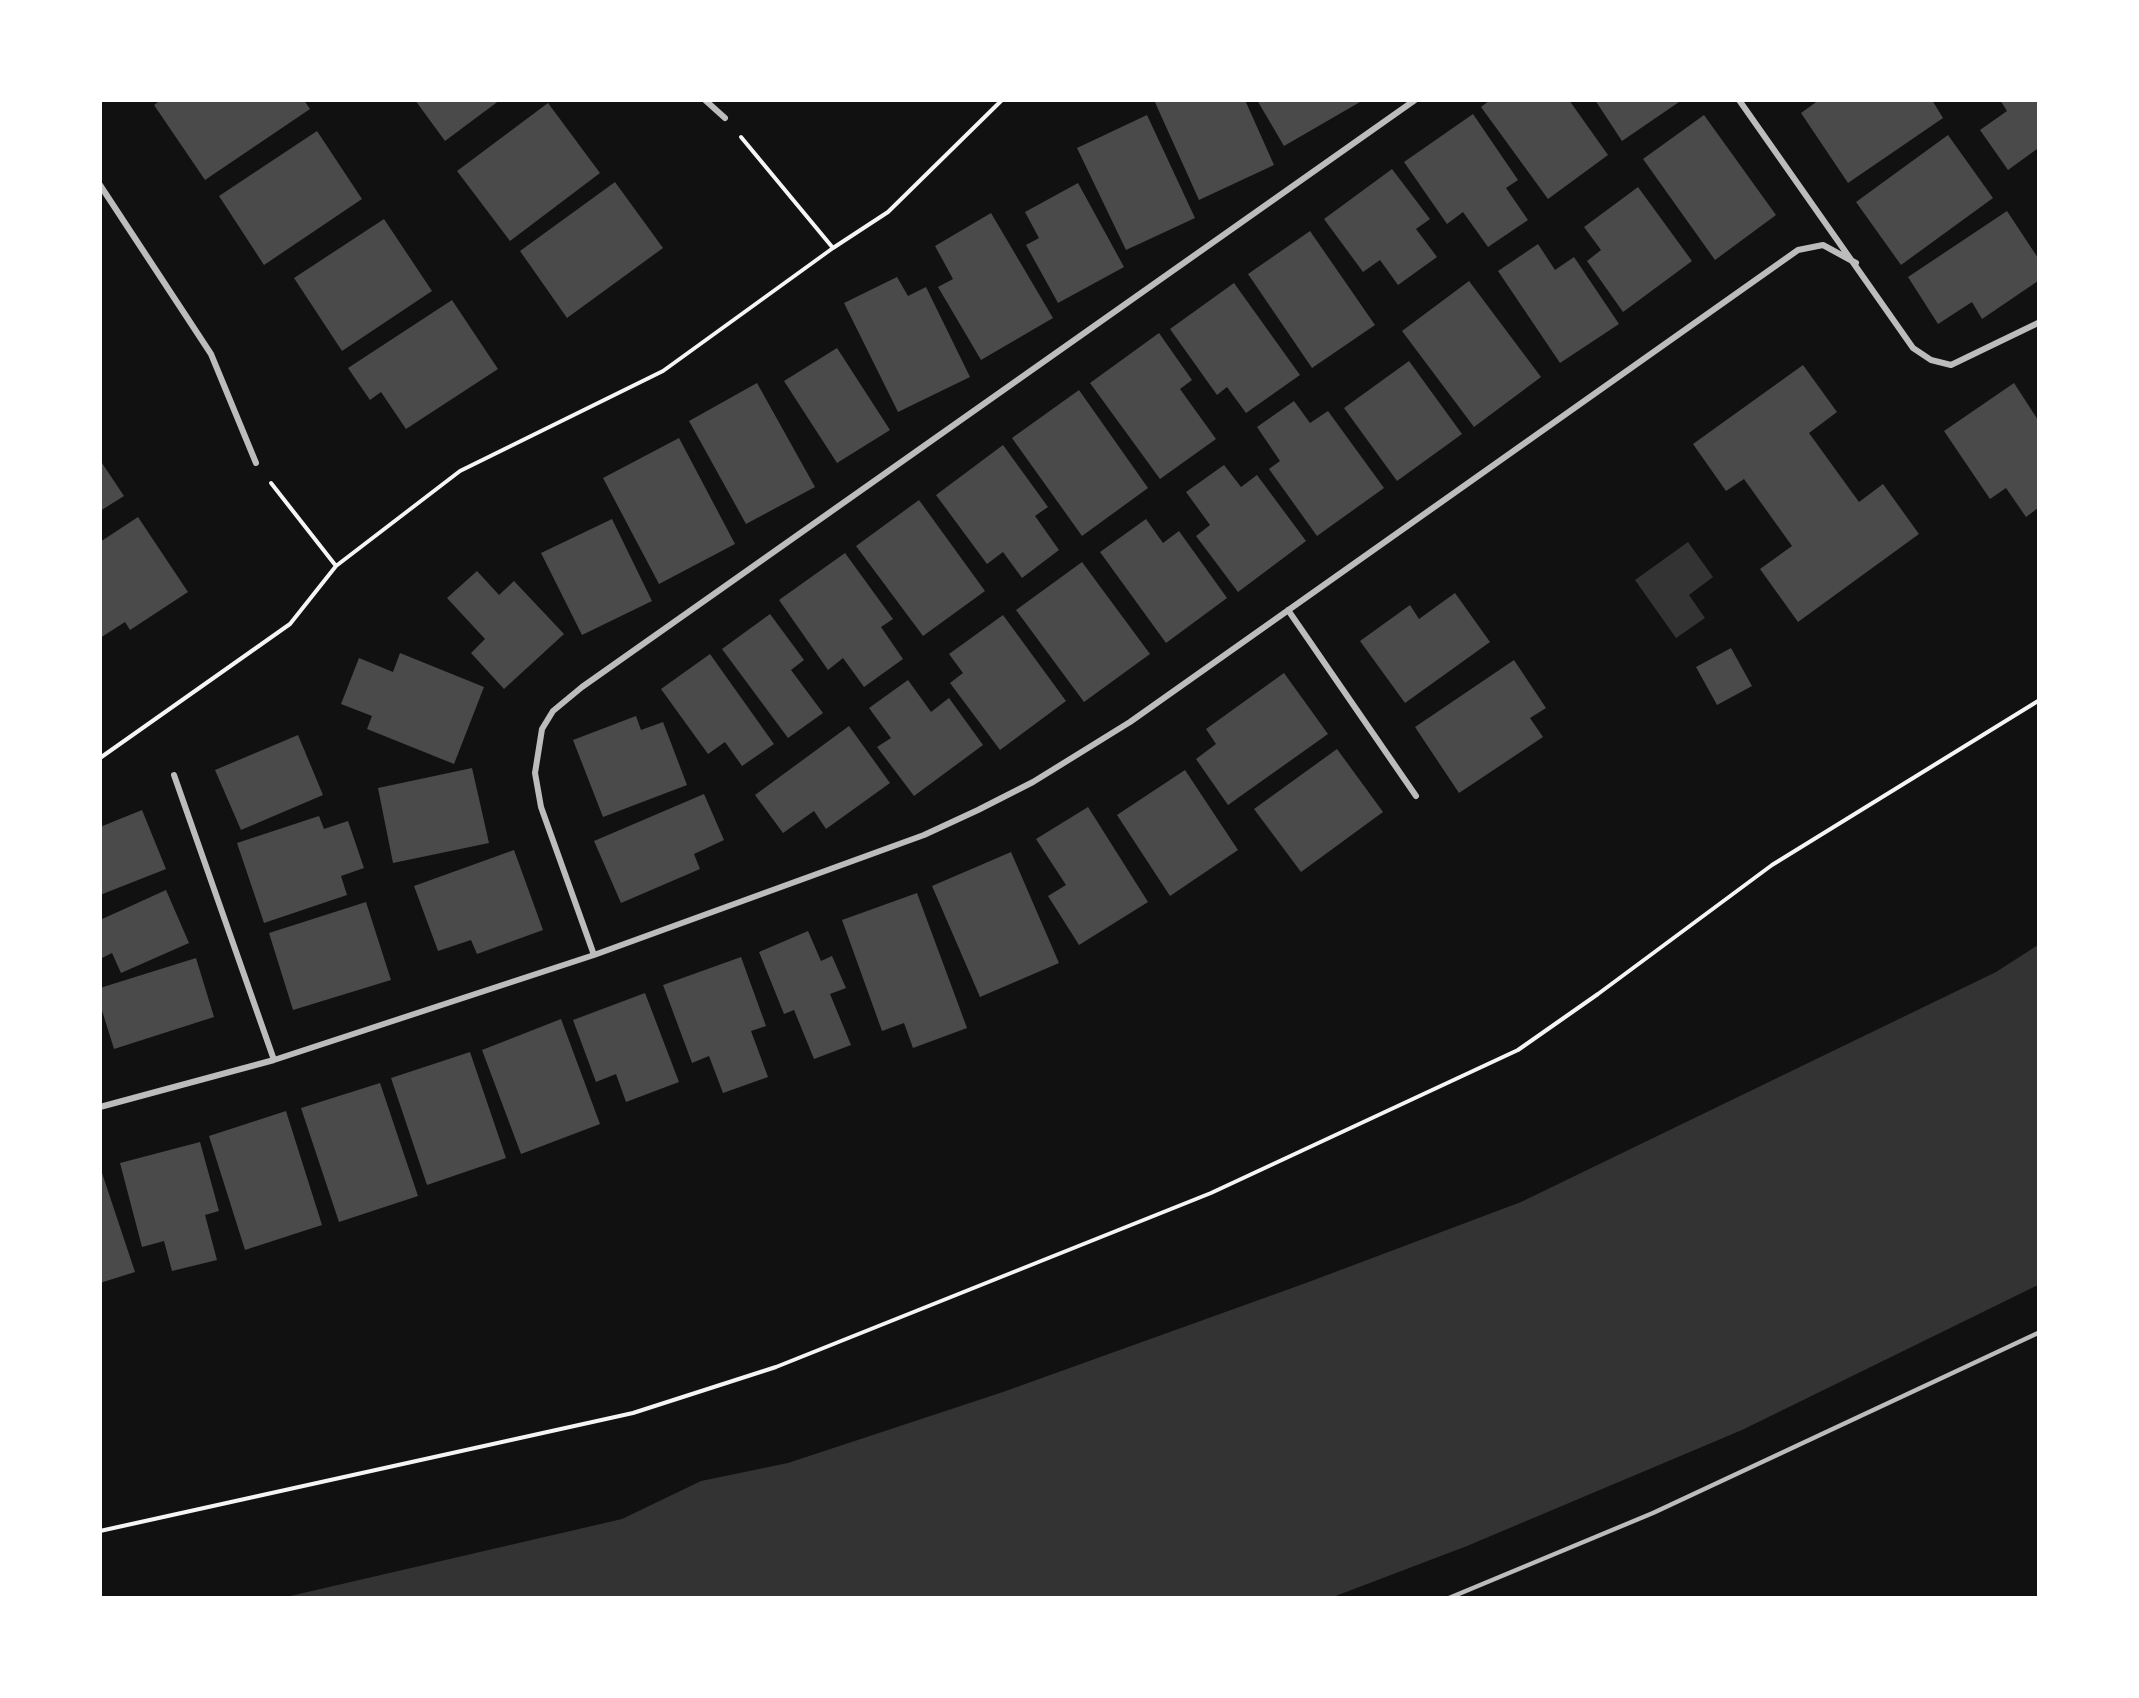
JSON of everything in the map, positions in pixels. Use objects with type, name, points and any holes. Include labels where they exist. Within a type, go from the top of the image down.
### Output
[{"type":"street","points":[[705,100],[725,118]]},
{"type":"street","points":[[594,955],[541,807],[535,773],[542,729],[553,711],[591,681],[1415,100]]},
{"type":"street","points":[[1739,100],[1856,263],[1913,348],[1931,360],[1951,365],[2038,323]]},
{"type":"street","points":[[100,185],[211,354],[256,463]]},
{"type":"street","points":[[100,1107],[274,1059],[594,955],[924,835],[978,810],[1043,776],[1130,722],[1798,250],[1823,245],[1856,263]]},
{"type":"street","points":[[1288,610],[1416,796]]},
{"type":"street","points":[[174,775],[274,1059]]},
{"type":"lane","points":[[1449,1598],[1653,1512],[2038,1333]]},
{"type":"path","points":[[100,758],[290,624],[336,566],[460,471],[663,371],[833,248],[888,212],[1002,100]]},
{"type":"path","points":[[725,118],[833,248]]},
{"type":"path","points":[[256,463],[336,566]]},
{"type":"path","points":[[100,1531],[633,1413],[776,1367],[1210,1193],[1518,1050],[1598,994],[1772,865],[2038,701]]},
{"type":"shaded area","points":[[1688,542],[1713,577],[1689,595],[1705,618],[1676,638],[1635,580]]},
{"type":"shaded area","points":[[2038,945],[2038,1285],[1742,1430],[1467,1546],[1333,1597],[286,1597],[622,1519],[701,1481],[788,1463],[1003,1392],[1306,1283],[1521,1202],[1996,972]]},
{"type":"building","points":[[161,100],[304,100],[310,109],[205,180],[154,105]]},
{"type":"building","points":[[415,100],[500,100],[445,141]]},
{"type":"building","points":[[1154,100],[1245,100],[1274,165],[1199,200]]},
{"type":"building","points":[[1257,100],[1359,100],[1360,102],[1284,146]]},
{"type":"building","points":[[1490,100],[1569,100],[1608,155],[1548,199],[1481,107]]},
{"type":"building","points":[[1595,100],[1682,100],[1622,141]]},
{"type":"building","points":[[1819,100],[1932,100],[1943,118],[1848,183],[1801,113]]},
{"type":"building","points":[[2000,100],[2038,100],[2038,151],[2037,149],[2008,170],[1980,130],[2007,111]]},
{"type":"building","points":[[548,103],[600,173],[510,241],[457,171]]},
{"type":"building","points":[[1473,114],[1518,180],[1506,188],[1528,220],[1488,247],[1463,212],[1447,224],[1404,162]]},
{"type":"building","points":[[1147,115],[1195,218],[1126,250],[1077,148]]},
{"type":"building","points":[[1704,115],[1776,215],[1715,260],[1643,159]]},
{"type":"building","points":[[317,131],[362,199],[264,265],[219,196]]},
{"type":"building","points":[[1948,135],[1993,198],[1901,265],[1856,202]]},
{"type":"building","points":[[1392,169],[1430,219],[1416,229],[1437,257],[1398,285],[1380,260],[1363,272],[1324,219]]},
{"type":"building","points":[[615,182],[663,248],[567,318],[520,251]]},
{"type":"building","points":[[1078,183],[1124,267],[1058,303],[1026,245],[1039,238],[1025,212]]},
{"type":"building","points":[[1638,187],[1692,261],[1623,312],[1587,261],[1601,250],[1584,227]]},
{"type":"building","points":[[2007,211],[2038,258],[2038,281],[1982,319],[1972,302],[1938,324],[1908,277]]},
{"type":"building","points":[[991,213],[1053,318],[981,360],[938,287],[953,279],[935,246]]},
{"type":"building","points":[[384,219],[432,291],[342,351],[294,278]]},
{"type":"building","points":[[1310,231],[1375,325],[1312,368],[1248,274]]},
{"type":"building","points":[[1538,244],[1555,270],[1574,257],[1619,324],[1560,363],[1498,271]]},
{"type":"building","points":[[897,277],[908,296],[926,287],[970,377],[898,412],[844,303]]},
{"type":"building","points":[[1469,281],[1541,377],[1474,427],[1402,331]]},
{"type":"building","points":[[1234,283],[1300,375],[1246,413],[1227,387],[1217,395],[1170,329]]},
{"type":"building","points":[[452,300],[498,369],[406,429],[381,392],[370,400],[348,368]]},
{"type":"building","points":[[1159,333],[1192,380],[1180,389],[1216,439],[1160,479],[1090,383]]},
{"type":"building","points":[[837,348],[890,430],[837,463],[784,381]]},
{"type":"building","points":[[1409,361],[1462,434],[1397,481],[1344,408]]},
{"type":"building","points":[[1803,365],[1837,412],[1809,433],[1859,502],[1883,484],[1919,534],[1798,622],[1760,569],[1792,546],[1744,479],[1726,491],[1693,444]]},
{"type":"building","points":[[757,383],[815,487],[746,524],[689,421]]},
{"type":"building","points":[[2014,383],[2038,420],[2038,508],[2026,517],[2006,488],[1990,499],[1944,431]]},
{"type":"building","points":[[1079,390],[1148,488],[1082,536],[1012,438]]},
{"type":"building","points":[[1294,401],[1310,423],[1328,411],[1384,488],[1317,536],[1269,469],[1280,461],[1257,427]]},
{"type":"building","points":[[679,438],[735,544],[659,584],[603,478]]},
{"type":"building","points":[[1003,445],[1048,507],[1035,516],[1059,550],[1022,578],[1003,552],[987,564],[936,495]]},
{"type":"building","points":[[100,460],[124,496],[100,511]]},
{"type":"building","points":[[1224,465],[1241,487],[1257,475],[1306,541],[1238,592],[1196,536],[1210,525],[1186,492]]},
{"type":"building","points":[[919,500],[985,591],[923,636],[856,546]]},
{"type":"building","points":[[138,517],[188,592],[130,630],[125,622],[100,638],[100,542]]},
{"type":"building","points":[[612,519],[652,601],[582,635],[541,553]]},
{"type":"building","points":[[1146,519],[1163,543],[1179,531],[1227,598],[1166,643],[1100,552]]},
{"type":"building","points":[[845,553],[893,619],[881,627],[903,659],[864,687],[843,658],[828,670],[779,600]]},
{"type":"building","points":[[1082,562],[1150,654],[1084,702],[1016,610]]},
{"type":"building","points":[[477,571],[499,595],[514,581],[564,634],[504,689],[471,653],[485,639],[447,598]]},
{"type":"building","points":[[1455,593],[1490,642],[1405,703],[1360,641],[1410,605],[1419,619]]},
{"type":"building","points":[[770,614],[804,660],[791,670],[823,713],[788,738],[722,649]]},
{"type":"building","points":[[1003,615],[1066,701],[1000,750],[950,683],[963,673],[949,654]]},
{"type":"building","points":[[1731,648],[1752,686],[1717,705],[1696,667]]},
{"type":"building","points":[[400,653],[484,687],[454,764],[367,729],[372,716],[341,704],[359,658],[393,672]]},
{"type":"building","points":[[710,654],[774,744],[742,766],[725,742],[708,754],[661,689]]},
{"type":"building","points":[[1514,660],[1546,708],[1530,718],[1543,737],[1459,793],[1415,727]]},
{"type":"building","points":[[1284,673],[1328,734],[1228,805],[1196,759],[1216,744],[1206,729]]},
{"type":"building","points":[[908,680],[931,712],[949,698],[983,745],[914,796],[877,747],[891,738],[869,708]]},
{"type":"building","points":[[636,716],[641,730],[663,722],[687,785],[603,817],[573,740]]},
{"type":"building","points":[[849,726],[890,783],[826,829],[814,811],[783,833],[755,795]]},
{"type":"building","points":[[298,735],[323,795],[241,830],[215,770]]},
{"type":"building","points":[[1337,749],[1383,812],[1301,872],[1254,809]]},
{"type":"building","points":[[472,768],[489,843],[393,863],[378,788]]},
{"type":"building","points":[[1185,770],[1238,850],[1170,896],[1117,815]]},
{"type":"building","points":[[704,794],[724,840],[694,854],[700,869],[621,903],[594,841]]},
{"type":"building","points":[[1088,807],[1148,902],[1079,945],[1048,896],[1066,885],[1036,839]]},
{"type":"building","points":[[142,810],[166,869],[100,895],[100,827]]},
{"type":"building","points":[[319,816],[324,829],[348,821],[364,868],[341,876],[347,895],[264,923],[237,843]]},
{"type":"building","points":[[514,850],[543,930],[477,954],[471,940],[438,951],[414,886]]},
{"type":"building","points":[[1011,852],[1059,963],[980,997],[932,886]]},
{"type":"building","points":[[166,890],[189,943],[121,973],[112,953],[100,959],[100,920]]},
{"type":"building","points":[[917,893],[967,1028],[913,1048],[904,1023],[882,1031],[842,920]]},
{"type":"building","points":[[366,902],[391,980],[293,1010],[269,933]]},
{"type":"building","points":[[808,931],[821,961],[832,956],[846,988],[830,994],[851,1045],[814,1059],[794,1010],[784,1014],[759,952]]},
{"type":"building","points":[[741,957],[766,1026],[751,1031],[768,1077],[723,1093],[709,1056],[692,1063],[663,985]]},
{"type":"building","points":[[196,958],[214,1017],[114,1049],[100,1004],[100,988]]},
{"type":"building","points":[[645,993],[679,1082],[626,1102],[616,1074],[596,1082],[573,1020]]},
{"type":"building","points":[[561,1019],[600,1124],[521,1154],[482,1050]]},
{"type":"building","points":[[470,1052],[506,1158],[427,1185],[391,1078]]},
{"type":"building","points":[[380,1083],[418,1196],[339,1222],[301,1108]]},
{"type":"building","points":[[286,1111],[322,1225],[245,1250],[209,1136]]},
{"type":"building","points":[[200,1142],[219,1211],[205,1215],[217,1260],[172,1271],[164,1241],[142,1247],[120,1163]]},
{"type":"building","points":[[100,1167],[135,1272],[100,1283]]}]
